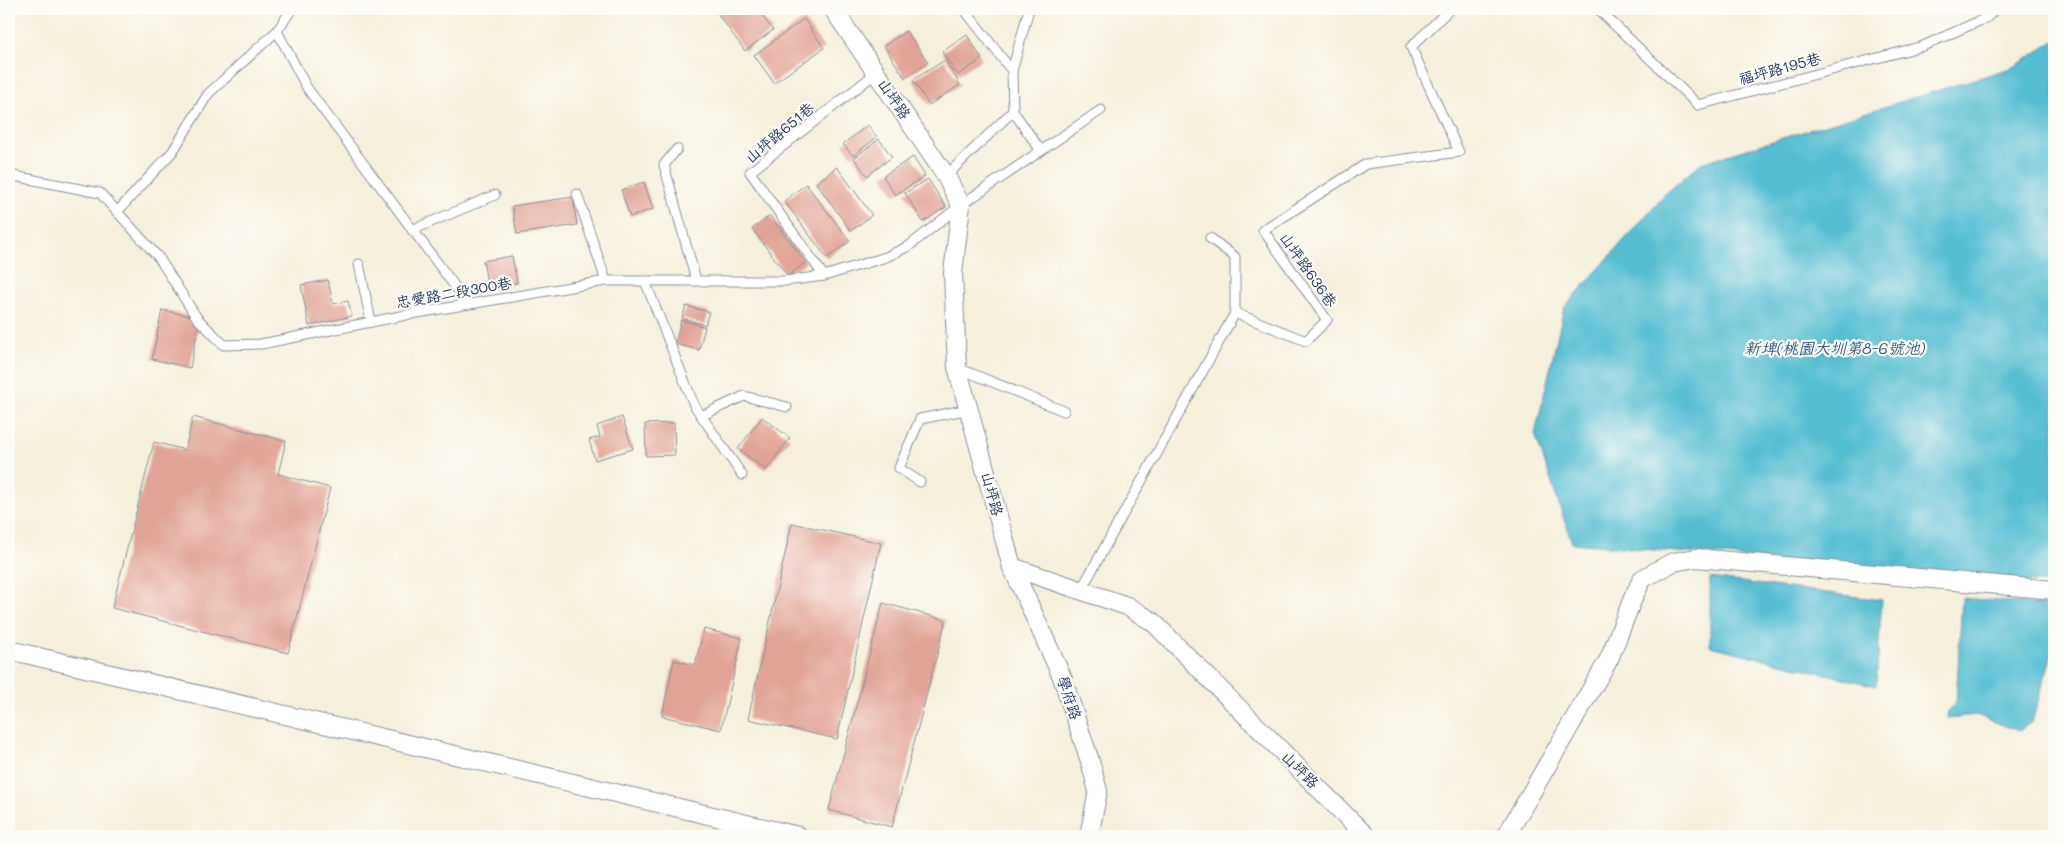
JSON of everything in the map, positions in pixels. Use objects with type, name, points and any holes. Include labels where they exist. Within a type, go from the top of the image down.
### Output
[{"type":"street","name":"山坪路","points":[[833,9],[946,176],[961,205],[953,273],[957,367],[1012,567],[1127,606],[1153,622],[1366,836]]},
{"type":"street","points":[[1506,836],[1609,659],[1642,579],[1673,562],[1696,558],[2054,590]]},
{"type":"street","name":"學府路","points":[[1012,567],[1062,677],[1090,761],[1098,790],[1089,836]]},
{"type":"street","points":[[9,650],[798,836]]},
{"type":"lane","points":[[117,212],[173,151],[208,94],[277,31],[292,9]]},
{"type":"lane","points":[[964,9],[1012,71]]},
{"type":"lane","points":[[1029,9],[1012,71],[1013,110],[1041,151]]},
{"type":"lane","name":"山坪路636巷","points":[[1235,313],[1306,341],[1327,320],[1263,230],[1366,164],[1460,152],[1412,47],[1450,9]]},
{"type":"lane","name":"福坪路195巷","points":[[1598,9],[1698,105],[1923,46],[1986,18],[1996,9]]},
{"type":"lane","points":[[277,31],[307,88],[468,304]]},
{"type":"lane","name":"山坪路651巷","points":[[824,276],[750,172],[876,73]]},
{"type":"lane","points":[[946,176],[1013,110]]},
{"type":"lane","name":"忠愛路二段300巷","points":[[9,175],[100,192],[159,258],[197,318],[224,345],[261,344],[468,304],[606,281],[784,280],[824,276],[886,257],[909,246],[961,205],[1100,110]]},
{"type":"lane","points":[[677,149],[664,165],[696,280]]},
{"type":"lane","points":[[577,194],[606,281]]},
{"type":"lane","points":[[412,230],[495,195]]},
{"type":"lane","points":[[1081,590],[1235,313],[1235,257],[1210,238]]},
{"type":"lane","points":[[359,264],[370,322]]},
{"type":"lane","points":[[645,281],[694,405],[742,475]]},
{"type":"lane","points":[[957,367],[1064,411]]},
{"type":"lane","points":[[701,416],[744,396],[786,407]]},
{"type":"lane","points":[[920,482],[899,468],[920,418],[969,409]]},
{"type":"water","name":"新埤(桃園大圳第8-6號池)","points":[[2054,41],[2054,584],[1572,543],[1535,434],[1564,308],[1665,194],[1701,163],[2014,67]]},
{"type":"water","points":[[1710,578],[1882,600],[1876,686],[1710,646]]},
{"type":"water","points":[[1962,598],[2054,606],[2054,647],[2032,722],[2019,731],[1976,715],[1947,718],[1948,711],[1956,703]]},
{"type":"building","points":[[726,9],[757,9],[773,30],[745,51],[718,14]]},
{"type":"building","points":[[804,19],[824,48],[774,83],[754,55]]},
{"type":"building","points":[[906,31],[928,62],[905,78],[884,46]]},
{"type":"building","points":[[967,35],[982,59],[958,75],[942,52]]},
{"type":"building","points":[[945,60],[960,85],[929,105],[913,80]]},
{"type":"building","points":[[868,125],[877,137],[853,156],[843,144]]},
{"type":"building","points":[[879,139],[892,157],[867,176],[854,158]]},
{"type":"building","points":[[913,157],[925,176],[895,195],[883,176]]},
{"type":"building","points":[[837,167],[872,215],[851,231],[816,183]]},
{"type":"building","points":[[928,179],[946,207],[923,222],[905,193]]},
{"type":"building","points":[[644,182],[653,209],[630,217],[621,190]]},
{"type":"building","points":[[806,184],[850,241],[827,258],[784,201]]},
{"type":"building","points":[[573,197],[577,225],[517,234],[512,206]]},
{"type":"building","points":[[770,216],[806,262],[788,276],[752,229]]},
{"type":"building","points":[[512,256],[517,283],[488,288],[483,261]]},
{"type":"building","points":[[328,280],[333,304],[348,301],[352,316],[309,326],[301,285]]},
{"type":"building","points":[[686,306],[709,312],[705,325],[682,318]]},
{"type":"building","points":[[162,310],[200,318],[190,368],[152,359]]},
{"type":"building","points":[[681,320],[705,327],[699,350],[675,344]]},
{"type":"building","points":[[193,417],[286,441],[278,474],[330,488],[288,653],[112,608],[154,442],[185,450]]},
{"type":"building","points":[[622,417],[633,449],[595,460],[589,440],[600,437],[597,426]]},
{"type":"building","points":[[762,417],[790,438],[766,470],[738,449]]},
{"type":"building","points":[[674,423],[675,455],[646,456],[645,424]]},
{"type":"building","points":[[792,523],[881,543],[837,739],[748,719]]},
{"type":"building","points":[[883,603],[946,620],[892,827],[829,810]]},
{"type":"building","points":[[704,629],[742,638],[721,730],[662,716],[674,660],[695,665]]}]
